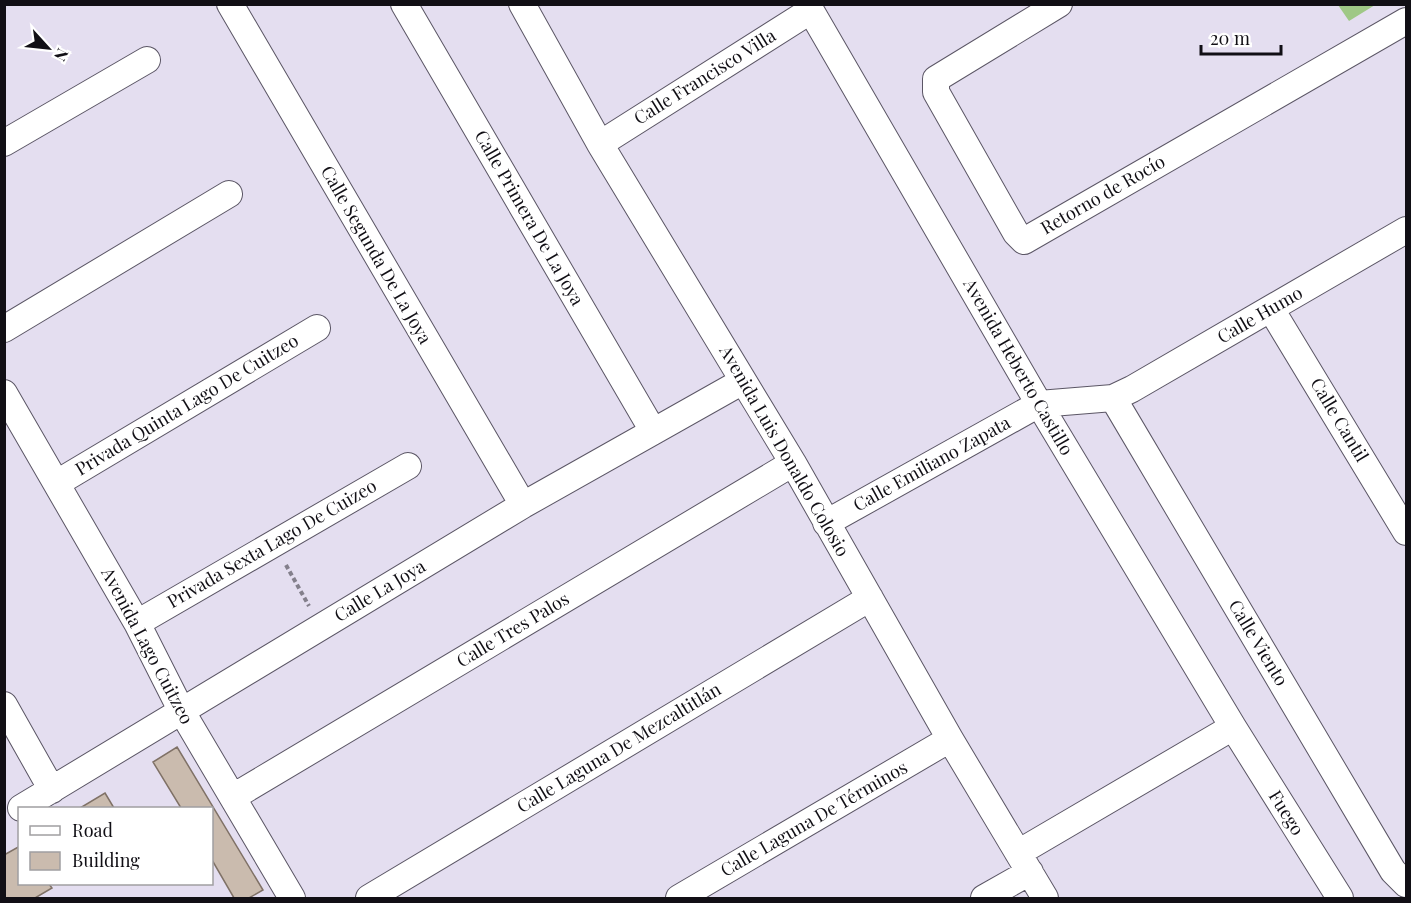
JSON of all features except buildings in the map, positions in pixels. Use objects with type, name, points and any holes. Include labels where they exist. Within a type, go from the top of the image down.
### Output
[{"type":"street","name":"Calle Segunda De La Joya","points":[[230,4],[523,505]]},
{"type":"street","name":"Calle Primera De La Joya","points":[[404,4],[653,431]]},
{"type":"street","name":"Avenida Luis Donaldo Colosio","points":[[522,4],[600,144],[793,464],[950,739],[1046,898]]},
{"type":"street","name":"Retorno de Rocío","points":[[1059,4],[936,79],[936,92],[1016,233],[1024,241],[1407,21]]},
{"type":"street","name":"Calle Francisco Villa","points":[[600,144],[809,8]]},
{"type":"street","name":"Avenida Heberto Castillo","points":[[809,8],[1039,404],[1233,728]]},
{"type":"street","points":[[4,143],[147,60]]},
{"type":"street","points":[[4,329],[229,194]]},
{"type":"street","name":"Calle Humo","points":[[1113,398],[1407,230]]},
{"type":"street","name":"Calle Cantil","points":[[1271,309],[1407,532]]},
{"type":"street","name":"Privada Quinta Lago De Cuitzeo","points":[[57,483],[317,328]]},
{"type":"street","name":"Calle La Joya","points":[[23,807],[523,505],[743,381]]},
{"type":"street","name":"Avenida Lago Cuitzeo","points":[[4,393],[137,623],[181,711],[292,898]]},
{"type":"street","points":[[1039,404],[1113,398]]},
{"type":"street","name":"Calle Viento","points":[[1113,398],[1393,871],[1406,884]]},
{"type":"street","name":"Calle Emiliano Zapata","points":[[826,523],[1039,404]]},
{"type":"street","name":"Calle Tres Palos","points":[[233,798],[793,464]]},
{"type":"street","name":"Privada Sexta Lago De Cuizeo","points":[[137,623],[408,466]]},
{"type":"street","name":"Calle Laguna De Mezcaltitlán","points":[[369,898],[870,598]]},
{"type":"street","points":[[4,705],[52,790]]},
{"type":"street","points":[[984,898],[1024,863],[1233,728]]},
{"type":"street","name":"Fuego","points":[[1233,728],[1340,898]]},
{"type":"street","name":"Calle Laguna De Términos","points":[[679,898],[950,739]]},
{"type":"street","name":"Calle La Joya","points":[[4,818],[18,810]]},
{"type":"path","points":[[274,543],[320,627]]},
{"type":"green space","points":[[1338,5],[1375,5],[1349,21]]}]
